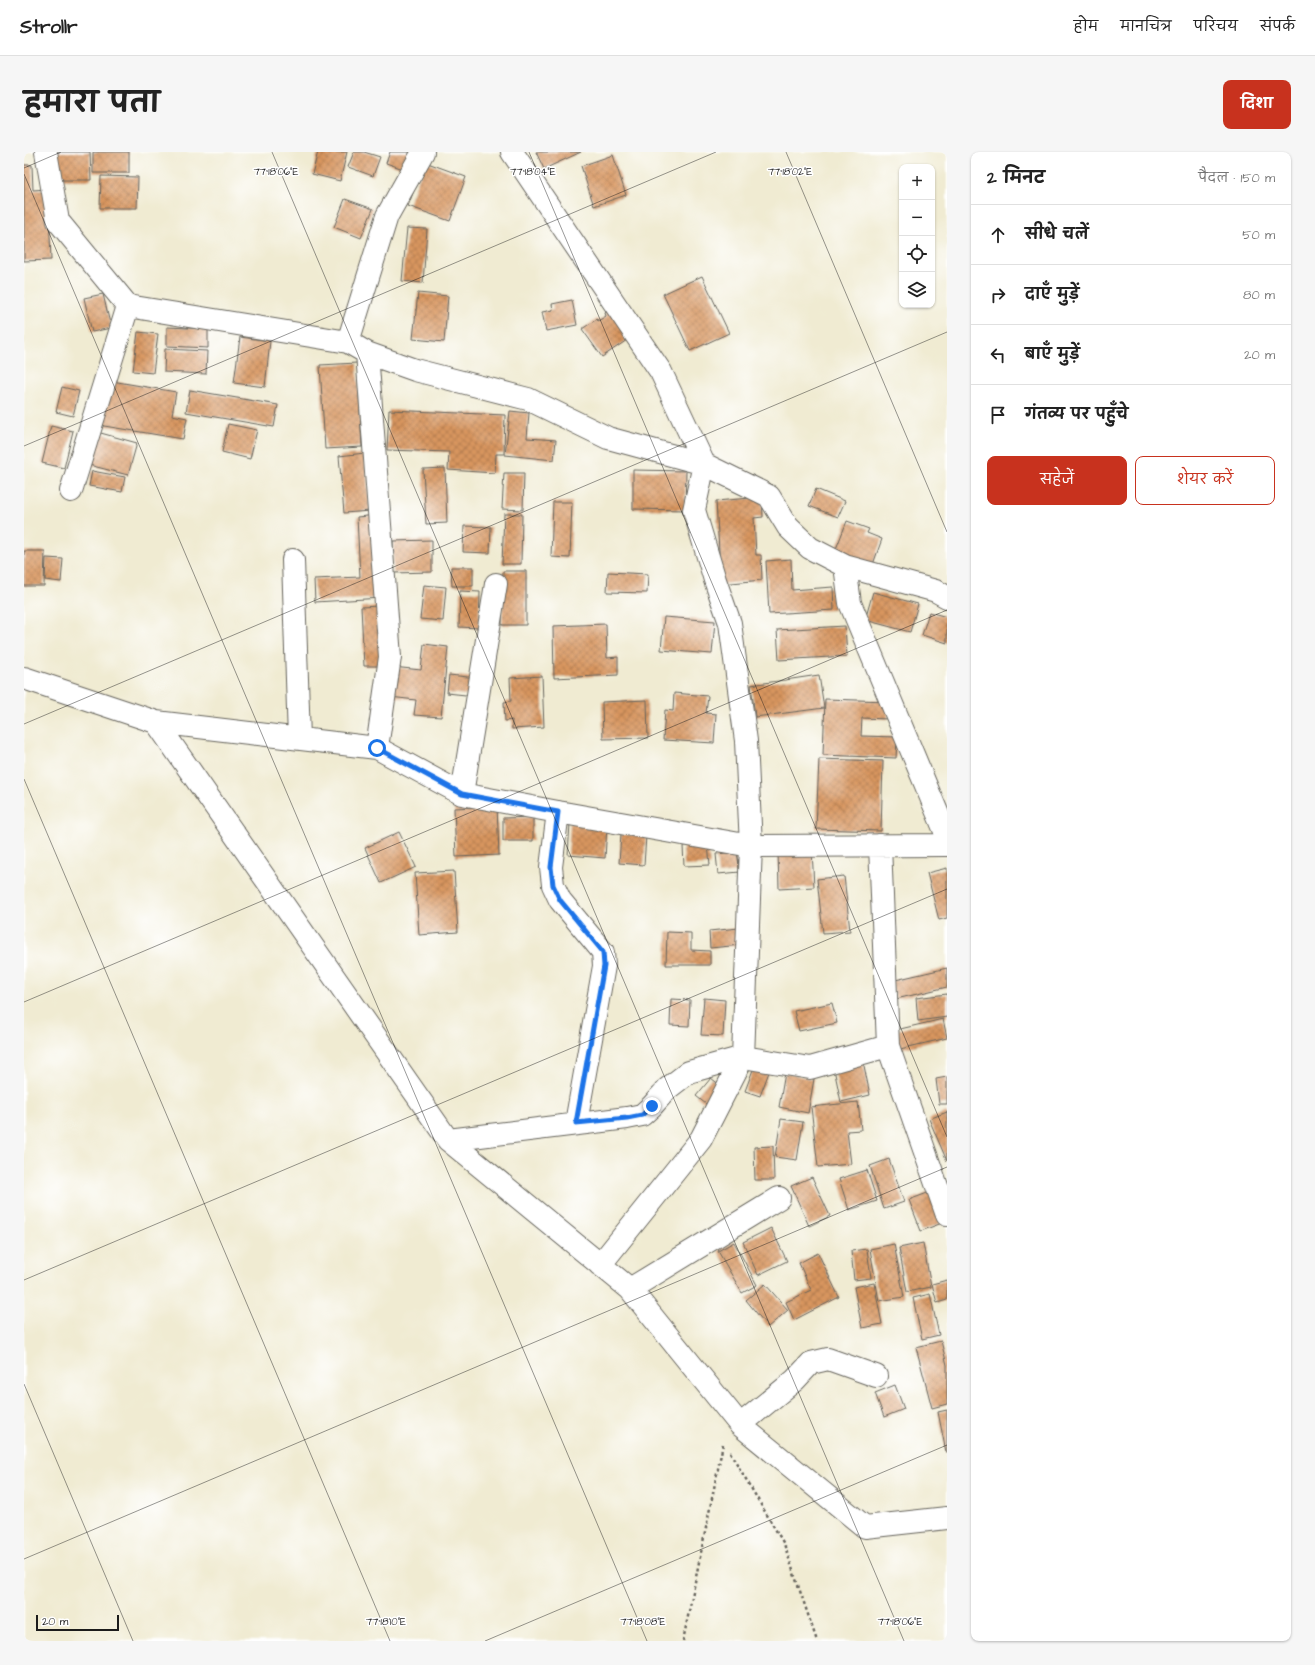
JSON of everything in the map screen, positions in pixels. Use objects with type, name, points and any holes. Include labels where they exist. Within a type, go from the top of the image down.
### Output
[{"type":"street","points":[[46,152],[58,221],[128,306],[348,342],[367,354],[415,370],[528,399],[608,438],[704,464],[769,496],[788,527],[810,548],[845,566],[936,591],[947,597]]},
{"type":"street","points":[[348,342],[387,216],[423,152]]},
{"type":"street","points":[[512,152],[661,372],[704,464],[694,510],[714,580],[730,622],[746,741],[751,846],[743,1056],[700,1140],[600,1265]]},
{"type":"street","points":[[71,491],[128,306]]},
{"type":"street","points":[[367,354],[390,656],[377,748]]},
{"type":"street","points":[[293,560],[299,739]]},
{"type":"street","points":[[845,566],[850,603],[947,836]]},
{"type":"street","points":[[462,794],[496,584]]},
{"type":"street","points":[[24,678],[156,722],[377,748],[462,794],[558,812],[751,846],[947,845]]},
{"type":"street","points":[[156,722],[448,1140],[630,1289],[740,1425],[865,1527],[947,1518]]},
{"type":"street","points":[[558,812],[551,867],[553,885],[560,900],[603,952],[604,966],[576,1123]]},
{"type":"street","points":[[880,845],[888,1046],[947,1215]]},
{"type":"street","points":[[448,1140],[642,1115],[652,1106],[666,1089],[689,1072],[743,1056],[810,1068],[888,1046]]},
{"type":"street","points":[[630,1289],[779,1198]]},
{"type":"street","points":[[740,1425],[795,1380],[811,1363],[828,1359],[876,1376]]},
{"type":"path","points":[[683,1641],[724,1441],[784,1544],[817,1641]]},
{"type":"building","points":[[54,152],[90,152],[91,180],[54,180]]},
{"type":"building","points":[[93,152],[129,152],[129,173],[93,173]]},
{"type":"building","points":[[318,152],[347,152],[340,181],[312,174]]},
{"type":"building","points":[[354,152],[364,152],[380,157],[373,176],[348,167]]},
{"type":"building","points":[[390,152],[413,152],[406,170],[386,163]]},
{"type":"building","points":[[536,152],[581,152],[544,169]]},
{"type":"building","points":[[613,155],[626,195],[594,206],[581,166]]},
{"type":"building","points":[[425,162],[466,177],[450,221],[408,206]]},
{"type":"building","points":[[24,165],[32,165],[33,190],[48,189],[51,260],[24,261]]},
{"type":"building","points":[[101,176],[138,177],[137,208],[100,208]]},
{"type":"building","points":[[345,199],[373,209],[361,238],[334,227]]},
{"type":"building","points":[[407,228],[427,229],[423,283],[402,281]]},
{"type":"building","points":[[702,276],[729,333],[690,351],[663,294]]},
{"type":"building","points":[[418,293],[448,296],[444,342],[413,339]]},
{"type":"building","points":[[103,294],[111,328],[92,332],[84,298]]},
{"type":"building","points":[[572,300],[577,325],[546,331],[542,312],[553,310],[552,304]]},
{"type":"building","points":[[610,309],[630,338],[602,357],[582,329],[597,319],[598,321],[606,316],[605,313]]},
{"type":"building","points":[[167,327],[208,329],[208,348],[167,346]]},
{"type":"building","points":[[138,332],[158,334],[153,373],[133,371]]},
{"type":"building","points":[[240,337],[270,341],[265,387],[234,383]]},
{"type":"building","points":[[165,349],[207,351],[206,374],[164,372]]},
{"type":"building","points":[[357,363],[362,447],[325,449],[320,365]]},
{"type":"building","points":[[106,380],[176,392],[172,415],[187,418],[183,439],[98,425]]},
{"type":"building","points":[[62,387],[79,391],[73,416],[56,412]]},
{"type":"building","points":[[190,390],[278,405],[274,427],[186,412]]},
{"type":"building","points":[[389,410],[505,415],[504,454],[496,454],[495,473],[448,470],[449,452],[387,450]]},
{"type":"building","points":[[510,411],[529,413],[527,438],[556,440],[554,460],[505,455]]},
{"type":"building","points":[[228,424],[257,430],[250,459],[222,452]]},
{"type":"building","points":[[51,426],[73,431],[64,468],[42,463]]},
{"type":"building","points":[[97,432],[137,443],[128,475],[89,465]]},
{"type":"building","points":[[365,453],[370,511],[344,513],[339,456]]},
{"type":"building","points":[[445,468],[447,523],[426,524],[423,469]]},
{"type":"building","points":[[633,470],[686,471],[685,510],[633,509]]},
{"type":"building","points":[[92,471],[125,477],[122,492],[89,486]]},
{"type":"building","points":[[504,473],[524,473],[523,510],[502,509]]},
{"type":"building","points":[[816,489],[845,501],[838,517],[809,506]]},
{"type":"building","points":[[762,497],[763,517],[754,518],[756,555],[761,555],[762,580],[721,584],[716,501]]},
{"type":"building","points":[[553,502],[572,502],[570,558],[551,557]]},
{"type":"building","points":[[504,514],[522,514],[521,564],[502,564]]},
{"type":"building","points":[[377,515],[382,598],[315,602],[314,579],[360,577],[357,517]]},
{"type":"building","points":[[847,521],[869,529],[867,533],[882,539],[872,567],[834,554]]},
{"type":"building","points":[[464,526],[491,527],[490,553],[463,552]]},
{"type":"building","points":[[432,540],[432,572],[393,573],[393,541]]},
{"type":"building","points":[[24,551],[45,551],[44,586],[24,586]]},
{"type":"building","points":[[46,558],[63,559],[61,582],[45,580]]},
{"type":"building","points":[[791,559],[792,590],[833,587],[834,610],[769,614],[766,561]]},
{"type":"building","points":[[451,567],[473,567],[473,586],[452,586]]},
{"type":"building","points":[[503,571],[526,571],[526,625],[502,625]]},
{"type":"building","points":[[608,572],[648,574],[647,593],[607,592]]},
{"type":"building","points":[[424,585],[446,587],[443,621],[420,619]]},
{"type":"building","points":[[460,591],[480,592],[479,628],[459,627]]},
{"type":"building","points":[[873,592],[918,604],[910,632],[865,620]]},
{"type":"building","points":[[380,606],[383,666],[364,666],[361,607]]},
{"type":"building","points":[[929,612],[947,617],[947,643],[922,635]]},
{"type":"building","points":[[664,617],[715,621],[712,654],[661,650]]},
{"type":"building","points":[[606,624],[607,658],[618,657],[618,675],[554,678],[553,626]]},
{"type":"building","points":[[845,626],[847,656],[779,660],[777,630]]},
{"type":"building","points":[[424,644],[448,647],[441,717],[414,715],[416,700],[390,697],[393,667],[421,670]]},
{"type":"building","points":[[449,675],[477,678],[475,696],[447,693]]},
{"type":"building","points":[[819,675],[824,708],[755,717],[751,685]]},
{"type":"building","points":[[542,676],[544,727],[512,729],[512,720],[505,721],[504,702],[511,701],[510,678]]},
{"type":"building","points":[[674,693],[708,696],[706,713],[716,714],[714,743],[663,740],[665,710],[673,711]]},
{"type":"building","points":[[825,699],[889,701],[888,719],[862,718],[861,736],[897,737],[896,758],[823,755]]},
{"type":"building","points":[[647,700],[648,738],[603,739],[602,702]]},
{"type":"building","points":[[819,759],[883,761],[881,831],[816,829]]},
{"type":"building","points":[[497,806],[499,855],[456,857],[454,808]]},
{"type":"building","points":[[533,817],[533,841],[503,841],[503,818]]},
{"type":"building","points":[[570,823],[607,826],[605,858],[568,855]]},
{"type":"building","points":[[399,832],[416,867],[381,883],[365,848]]},
{"type":"building","points":[[621,834],[646,836],[644,865],[619,863]]},
{"type":"building","points":[[708,844],[710,865],[684,866],[683,846]]},
{"type":"building","points":[[812,850],[814,887],[779,889],[778,851]]},
{"type":"building","points":[[737,852],[740,872],[718,874],[716,854]]},
{"type":"building","points":[[947,868],[947,918],[939,920],[927,873]]},
{"type":"building","points":[[454,871],[458,932],[419,935],[415,873]]},
{"type":"building","points":[[844,876],[850,931],[823,933],[817,879]]},
{"type":"building","points":[[739,928],[741,945],[710,948],[709,931]]},
{"type":"building","points":[[667,932],[691,933],[691,950],[710,951],[710,965],[666,965]]},
{"type":"building","points":[[947,968],[947,987],[896,999],[891,981]]},
{"type":"building","points":[[947,994],[947,1017],[918,1021],[916,998]]},
{"type":"building","points":[[704,998],[725,1000],[723,1036],[701,1035]]},
{"type":"building","points":[[671,999],[690,1000],[689,1026],[670,1025]]},
{"type":"building","points":[[832,1003],[837,1023],[799,1031],[794,1011]]},
{"type":"building","points":[[943,1019],[947,1038],[900,1049],[896,1030]]},
{"type":"building","points":[[862,1056],[870,1095],[841,1102],[834,1069]]},
{"type":"building","points":[[754,1067],[769,1072],[760,1096],[745,1091]]},
{"type":"building","points":[[785,1073],[814,1079],[808,1113],[779,1107]]},
{"type":"building","points":[[947,1077],[947,1104],[939,1104],[936,1079]]},
{"type":"building","points":[[711,1078],[721,1086],[706,1104],[696,1096]]},
{"type":"building","points":[[858,1102],[861,1130],[847,1131],[851,1164],[818,1167],[811,1107]]},
{"type":"building","points":[[947,1112],[947,1161],[929,1119]]},
{"type":"building","points":[[781,1119],[803,1122],[797,1160],[775,1157]]},
{"type":"building","points":[[773,1146],[774,1180],[755,1180],[754,1147]]},
{"type":"building","points":[[889,1159],[904,1202],[884,1209],[870,1166]]},
{"type":"building","points":[[867,1170],[877,1201],[849,1210],[839,1179]]},
{"type":"building","points":[[812,1177],[830,1216],[809,1226],[791,1186]]},
{"type":"building","points":[[930,1192],[942,1223],[921,1231],[909,1200]]},
{"type":"building","points":[[771,1228],[787,1261],[758,1275],[743,1242]]},
{"type":"building","points":[[734,1242],[757,1285],[742,1293],[718,1251]]},
{"type":"building","points":[[923,1243],[931,1287],[907,1292],[899,1248]]},
{"type":"building","points":[[894,1244],[904,1297],[879,1301],[870,1249]]},
{"type":"building","points":[[867,1249],[871,1278],[854,1280],[851,1251]]},
{"type":"building","points":[[818,1253],[839,1297],[794,1320],[786,1302],[811,1290],[799,1263]]},
{"type":"building","points":[[947,1280],[947,1300],[937,1303],[932,1284]]},
{"type":"building","points":[[874,1283],[882,1324],[862,1328],[854,1287]]},
{"type":"building","points":[[765,1284],[788,1310],[768,1327],[746,1300]]},
{"type":"building","points":[[930,1294],[939,1335],[922,1339],[913,1298]]},
{"type":"building","points":[[941,1341],[947,1365],[947,1404],[932,1408],[916,1347]]},
{"type":"building","points":[[895,1385],[904,1409],[884,1417],[875,1393]]},
{"type":"building","points":[[947,1410],[947,1452],[946,1452],[938,1412]]},
{"type":"route","points":[[377,748],[462,794],[558,812],[551,867],[553,885],[560,900],[603,952],[604,966],[576,1123],[642,1115],[652,1106]]}]
